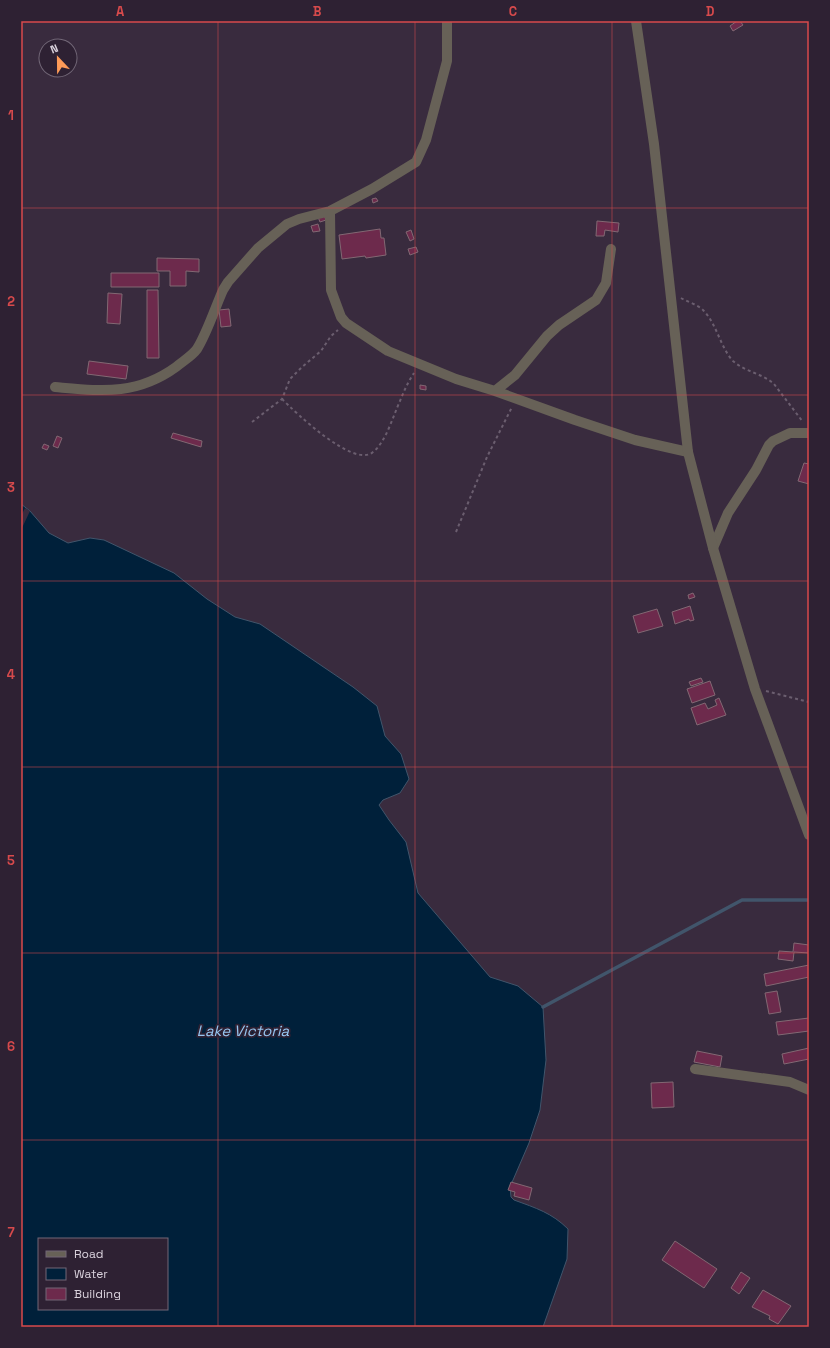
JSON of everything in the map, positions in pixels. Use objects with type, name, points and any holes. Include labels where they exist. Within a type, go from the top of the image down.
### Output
[{"type":"street","points":[[56,387],[119,390],[152,382],[167,373],[197,348],[223,290],[258,248],[287,224],[299,219],[330,211],[372,189],[416,162],[426,140],[447,61],[447,21]]},
{"type":"street","points":[[636,21],[654,144],[688,452],[713,548],[755,689],[809,835]]},
{"type":"street","points":[[330,211],[331,290],[340,317],[346,324],[388,351],[456,379],[516,398],[635,440],[688,452]]},
{"type":"street","points":[[495,391],[515,375],[547,336],[559,325],[596,300],[606,283],[611,250]]},
{"type":"street","points":[[713,548],[728,513],[756,470],[769,445],[780,437],[807,429]]},
{"type":"street","points":[[695,1070],[790,1082],[809,1090]]},
{"type":"path","points":[[670,290],[691,304],[702,309],[711,320],[731,358],[745,369],[768,379],[774,384],[807,429]]},
{"type":"path","points":[[252,422],[282,399],[290,379],[321,351],[331,336],[346,324]]},
{"type":"path","points":[[282,399],[328,440],[366,456],[374,452],[380,444],[388,430],[408,383],[419,364]]},
{"type":"path","points":[[456,532],[487,457],[516,398]]},
{"type":"path","points":[[755,689],[809,702]]},
{"type":"water","name":"Lake Victoria","points":[[21,504],[30,511],[49,533],[68,543],[90,538],[104,540],[174,573],[207,599],[235,617],[260,624],[353,687],[377,706],[385,736],[401,754],[409,779],[400,793],[383,800],[379,805],[406,842],[418,893],[490,977],[518,986],[543,1007],[546,1060],[540,1110],[529,1143],[510,1187],[511,1197],[514,1200],[537,1208],[562,1223],[568,1229],[567,1259],[543,1327],[21,1327]]},
{"type":"pier","points":[[25,508],[30,511],[21,530],[21,516]]},
{"type":"building","points":[[737,21],[740,21],[743,25],[733,31],[730,26]]},
{"type":"building","points":[[376,198],[378,201],[373,203],[372,199]]},
{"type":"building","points":[[324,215],[326,220],[320,222],[318,217]]},
{"type":"building","points":[[597,221],[619,223],[618,232],[605,230],[604,236],[596,236]]},
{"type":"building","points":[[318,224],[320,231],[313,232],[311,226]]},
{"type":"building","points":[[380,229],[381,238],[384,238],[386,255],[342,259],[339,235]]},
{"type":"building","points":[[411,230],[414,239],[410,241],[406,232]]},
{"type":"building","points":[[416,247],[418,252],[410,255],[408,249]]},
{"type":"building","points":[[157,258],[199,259],[199,272],[186,271],[186,286],[170,286],[170,271],[157,271]]},
{"type":"building","points":[[111,273],[159,273],[159,287],[111,287]]},
{"type":"building","points":[[147,290],[158,290],[159,358],[147,358]]},
{"type":"building","points":[[108,293],[122,294],[120,324],[107,323]]},
{"type":"building","points":[[229,309],[231,326],[221,327],[219,310]]},
{"type":"building","points":[[89,361],[128,366],[126,379],[87,374]]},
{"type":"building","points":[[420,385],[426,386],[426,390],[420,389]]},
{"type":"building","points":[[173,433],[202,441],[201,447],[171,438]]},
{"type":"building","points":[[57,436],[62,438],[58,448],[53,446]]},
{"type":"building","points":[[44,444],[49,446],[47,450],[42,448]]},
{"type":"building","points":[[804,463],[809,464],[809,484],[798,481]]},
{"type":"building","points":[[693,593],[695,597],[689,599],[688,595]]},
{"type":"building","points":[[690,606],[694,620],[690,621],[689,619],[675,624],[672,612]]},
{"type":"building","points":[[657,609],[663,626],[638,633],[633,616]]},
{"type":"building","points":[[701,678],[703,682],[691,686],[689,682]]},
{"type":"building","points":[[710,681],[715,695],[692,703],[687,689]]},
{"type":"building","points":[[719,698],[726,715],[697,725],[691,708],[705,703],[708,709],[717,705],[715,700]]},
{"type":"building","points":[[794,943],[809,945],[809,953],[794,952],[793,961],[778,959],[779,951],[793,952]]},
{"type":"building","points":[[809,965],[809,977],[766,986],[764,974]]},
{"type":"building","points":[[777,991],[781,1012],[769,1014],[765,993]]},
{"type":"building","points":[[809,1018],[809,1031],[778,1035],[776,1022]]},
{"type":"building","points":[[809,1048],[809,1059],[784,1064],[782,1054]]},
{"type":"building","points":[[697,1051],[722,1056],[720,1067],[694,1062]]},
{"type":"building","points":[[673,1082],[674,1107],[652,1108],[651,1083]]},
{"type":"building","points":[[511,1182],[532,1188],[529,1200],[514,1196],[515,1192],[508,1190]]},
{"type":"building","points":[[675,1241],[717,1269],[704,1288],[662,1260]]},
{"type":"building","points":[[741,1272],[750,1278],[739,1294],[731,1288]]},
{"type":"building","points":[[763,1290],[791,1306],[778,1324],[769,1319],[770,1316],[752,1307]]},
{"type":"waterway","points":[[543,1007],[742,900],[809,900]]}]
